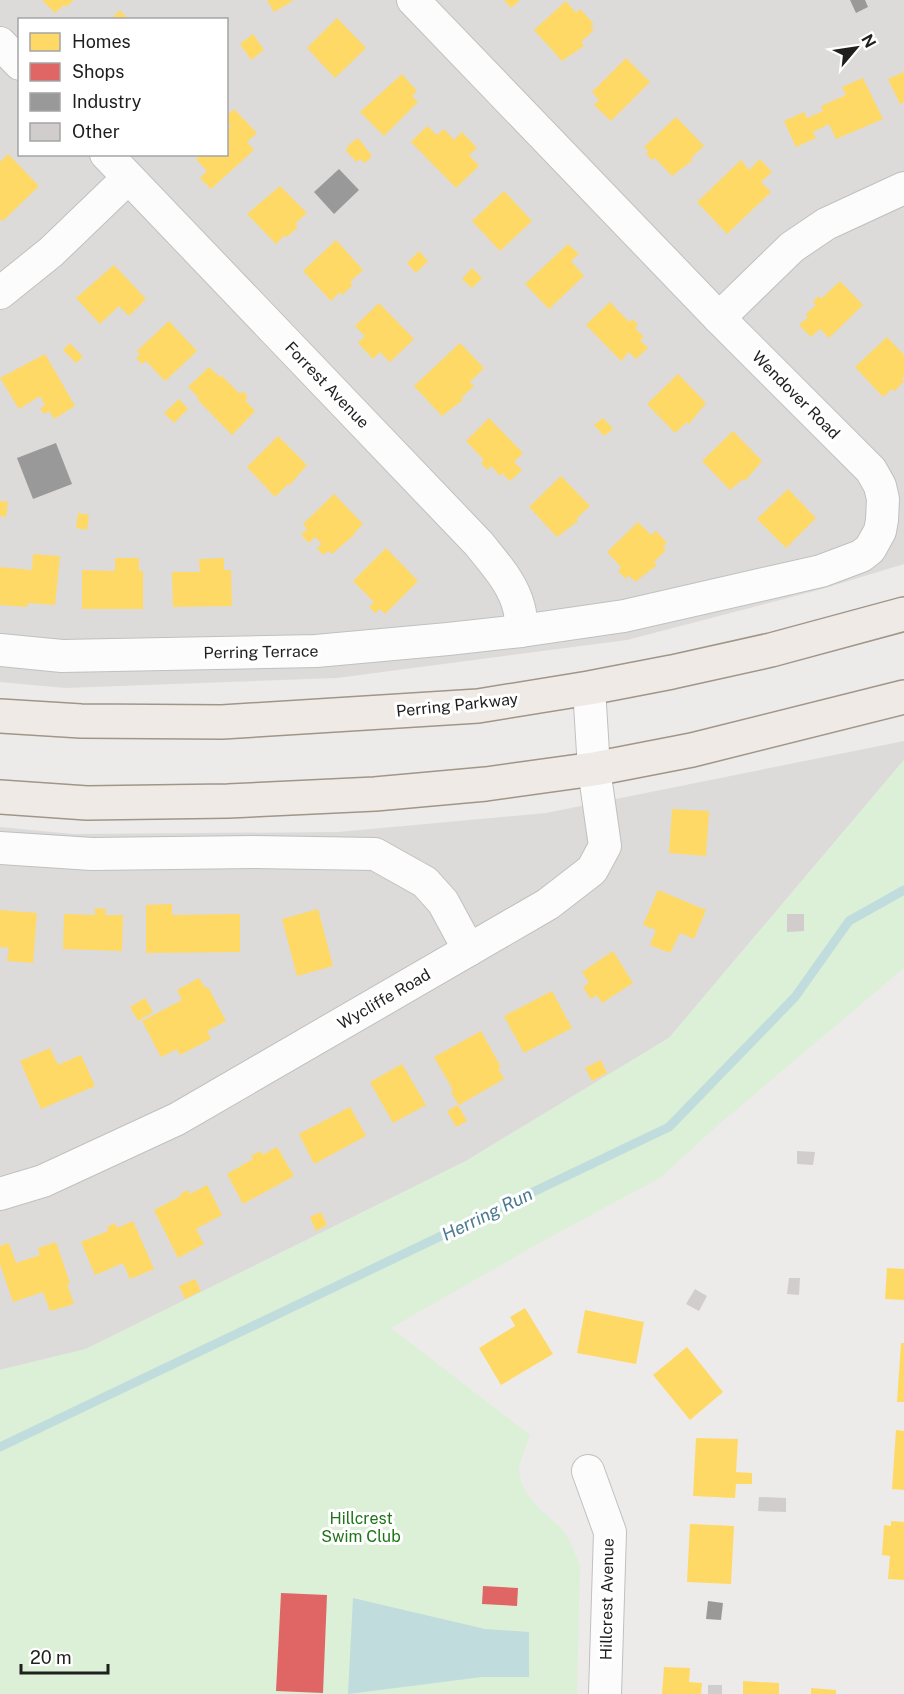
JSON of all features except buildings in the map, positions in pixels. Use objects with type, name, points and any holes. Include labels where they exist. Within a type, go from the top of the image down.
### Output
[{"type":"main road","name":"Perring Parkway","points":[[0,716],[81,722],[222,722],[478,706],[589,688],[771,650],[904,614]]},
{"type":"main road","points":[[0,797],[87,803],[228,801],[386,793],[486,784],[594,770],[783,729],[904,697]]},
{"type":"street","name":"Wendover Road","points":[[413,0],[719,318],[871,470],[880,486],[883,499],[880,531],[870,549],[861,556],[821,571],[624,616],[522,631]]},
{"type":"street","points":[[0,43],[18,62]]},
{"type":"street","name":"Forrest Avenue","points":[[108,156],[494,561],[512,590],[519,608],[522,631]]},
{"type":"street","points":[[0,293],[51,252],[128,178]]},
{"type":"street","points":[[719,318],[792,247],[826,224],[904,188]]},
{"type":"street","name":"Perring Terrace","points":[[0,650],[62,656],[315,651],[522,631]]},
{"type":"street","name":"Wycliffe Road","points":[[0,1194],[43,1181],[177,1119],[548,904],[592,870],[605,846],[594,770],[589,688]]},
{"type":"street","points":[[0,848],[92,854],[254,852],[375,854],[425,882],[443,902],[469,950]]},
{"type":"street","name":"Hillcrest Avenue","points":[[588,1471],[609,1532],[605,1694]]},
{"type":"shaded area","points":[[0,0],[904,0],[904,564],[822,589],[627,640],[337,678],[65,688],[0,682]]},
{"type":"shaded area","points":[[904,741],[904,760],[669,1038],[466,1161],[86,1349],[0,1370],[0,827],[73,834],[338,832],[546,813]]},
{"type":"green space","name":"Hillcrest Swim Club","points":[[904,760],[904,968],[717,1126],[660,1178],[543,1241],[391,1328],[530,1435],[519,1466],[521,1482],[529,1497],[568,1537],[580,1565],[577,1694],[0,1694],[0,1370],[86,1349],[466,1161],[669,1038]]},
{"type":"water","points":[[353,1598],[485,1629],[529,1632],[529,1677],[482,1677],[348,1694]]},
{"type":"waterway","name":"Herring Run","points":[[0,1447],[669,1127],[795,997],[849,921],[904,890]]}]
